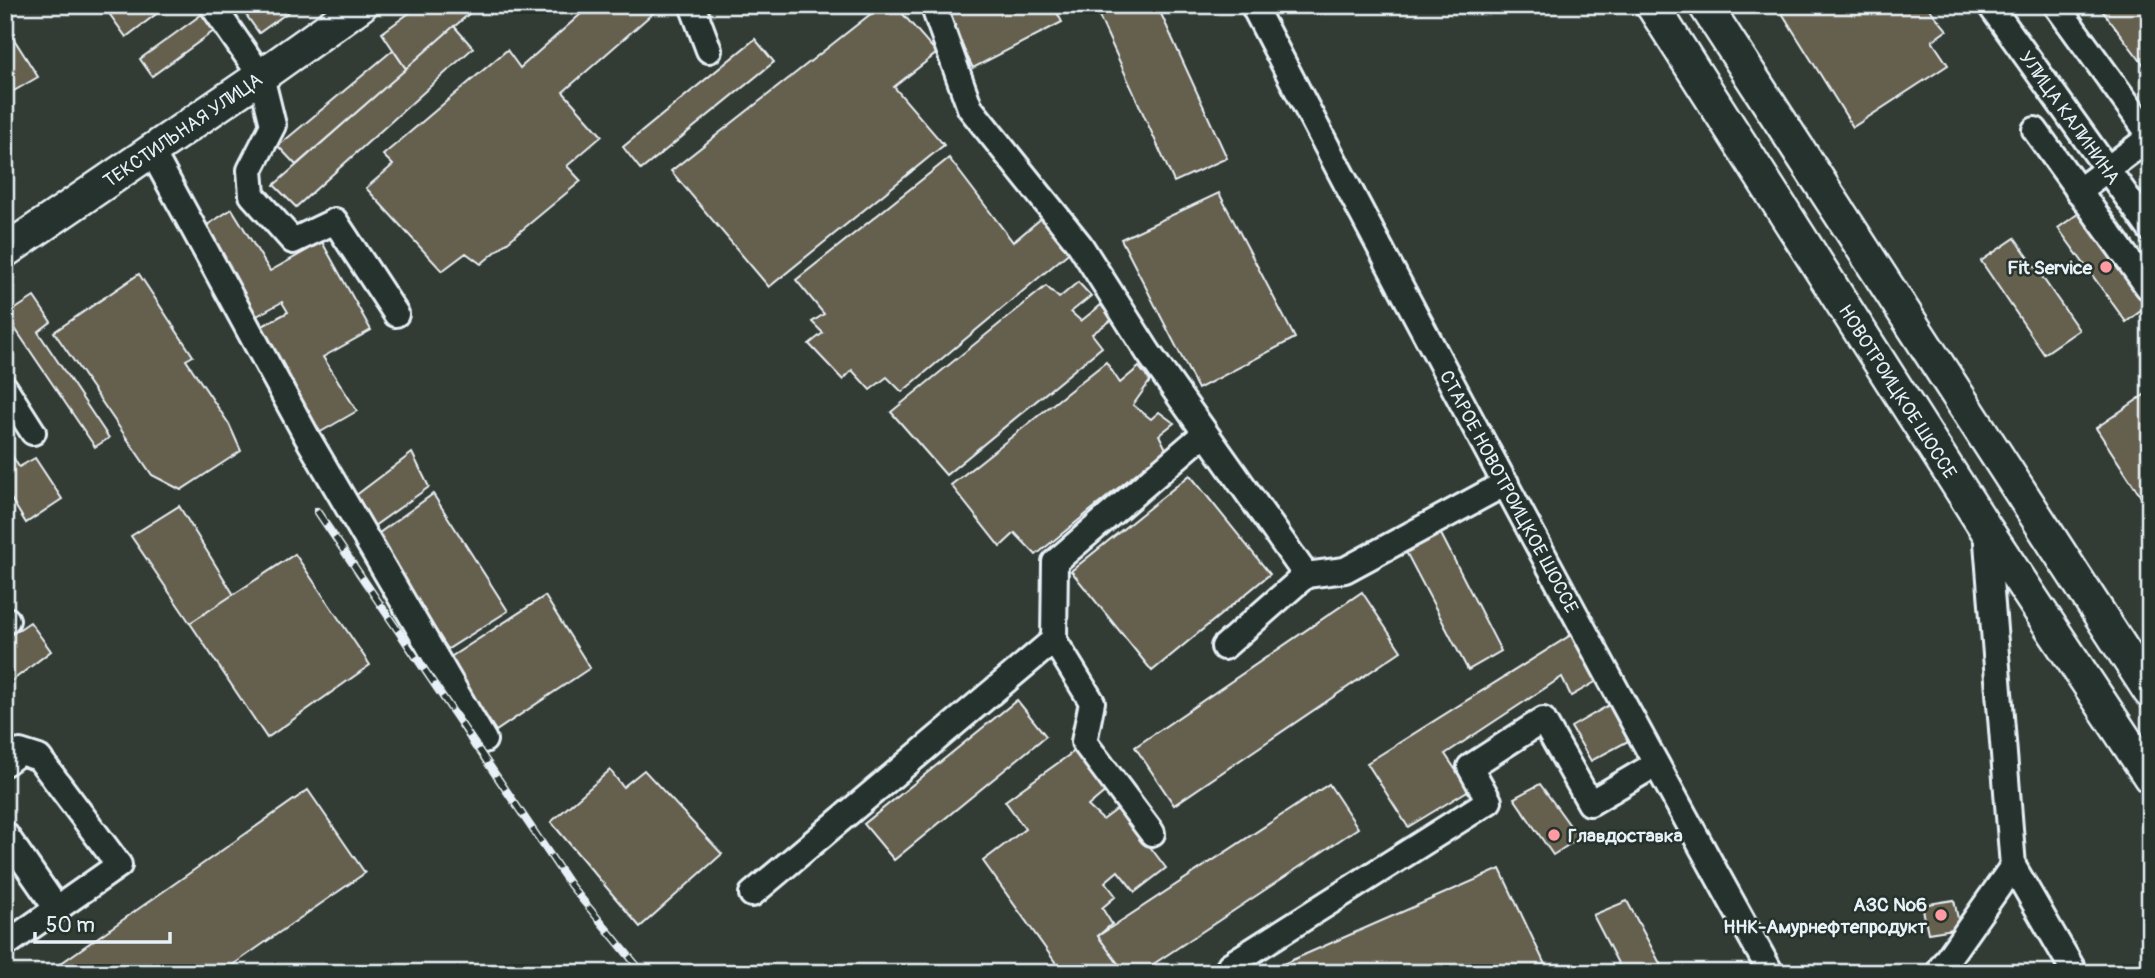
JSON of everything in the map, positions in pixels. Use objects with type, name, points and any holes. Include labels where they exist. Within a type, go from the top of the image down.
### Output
[{"type":"main road","name":"ТЕКСТИЛЬНАЯ УЛИЦА","points":[[5,251],[360,5]]},
{"type":"main road","name":"НОВОТРОИЦКОЕ ШОССЕ","points":[[1652,5],[1986,529],[2150,777]]},
{"type":"main road","points":[[1705,5],[2150,692]]},
{"type":"street","points":[[212,5],[261,76],[273,125],[250,170],[252,195],[293,241],[335,220],[396,314]]},
{"type":"street","points":[[692,5],[709,50]]},
{"type":"street","points":[[933,5],[970,107],[1080,245],[1148,352],[1306,575]]},
{"type":"street","name":"СТАРОЕ НОВОТРОИЦКОЕ ШОССЕ","points":[[1253,5],[1388,265],[1771,973]]},
{"type":"street","name":"УЛИЦА КАЛИНИНА","points":[[1990,5],[2150,229]]},
{"type":"street","points":[[2056,5],[2150,136],[2078,191]]},
{"type":"street","points":[[2035,130],[2148,287]]},
{"type":"street","points":[[151,150],[307,437],[484,740]]},
{"type":"street","points":[[5,388],[33,432]]},
{"type":"street","points":[[1152,833],[1084,742],[1092,702],[1054,640],[1055,562],[1205,433]]},
{"type":"street","points":[[1224,647],[1306,575],[1345,570],[1506,483]]},
{"type":"street","points":[[1986,529],[2013,866],[2075,973]]},
{"type":"street","points":[[752,894],[1054,640]]},
{"type":"street","points":[[1235,973],[1230,965],[1489,801],[1470,767],[1543,720],[1590,803],[1656,764]]},
{"type":"street","points":[[5,763],[20,752],[39,758],[119,865],[5,945]]},
{"type":"street","points":[[5,834],[57,909]]},
{"type":"street","points":[[1944,973],[1941,968],[2013,866]]},
{"type":"building","points":[[103,5],[168,5],[126,37]]},
{"type":"building","points":[[239,5],[298,5],[259,33]]},
{"type":"building","points":[[420,5],[479,5],[406,69],[382,33]]},
{"type":"building","points":[[591,5],[661,6],[563,92],[602,136],[567,166],[581,181],[481,264],[466,253],[442,271],[366,188],[393,165],[383,155],[507,50],[520,68]]},
{"type":"building","points":[[882,5],[895,5],[937,53],[894,87],[944,145],[769,287],[671,171]]},
{"type":"building","points":[[1053,5],[1062,22],[973,68],[943,7]]},
{"type":"building","points":[[1094,5],[1157,5],[1227,158],[1174,182]]},
{"type":"building","points":[[1777,5],[1926,5],[1947,30],[1932,41],[1948,65],[1853,127]]},
{"type":"building","points":[[2098,5],[2150,5],[2150,73]]},
{"type":"building","points":[[209,9],[222,25],[152,76],[140,59]]},
{"type":"building","points":[[5,25],[38,77],[5,96]]},
{"type":"building","points":[[454,26],[473,48],[296,207],[274,185]]},
{"type":"building","points":[[755,39],[774,62],[641,170],[623,147]]},
{"type":"building","points":[[393,50],[406,69],[296,165],[278,146]]},
{"type":"building","points":[[949,158],[1013,242],[1043,217],[1072,250],[902,392],[887,377],[870,390],[852,370],[843,380],[809,344],[823,333],[812,322],[824,314],[796,280]]},
{"type":"building","points":[[1219,193],[1295,338],[1198,389],[1121,239]]},
{"type":"building","points":[[232,209],[270,271],[322,242],[371,330],[323,357],[357,411],[317,434],[257,329],[288,312],[282,302],[255,317],[204,227]]},
{"type":"building","points":[[2082,211],[2150,304],[2126,322],[2058,228]]},
{"type":"building","points":[[2015,238],[2079,330],[2044,354],[1981,261]]},
{"type":"building","points":[[139,274],[193,356],[186,360],[229,424],[241,451],[181,490],[152,475],[54,332]]},
{"type":"building","points":[[1078,282],[1091,296],[1071,312],[1081,321],[1101,305],[1113,319],[1092,334],[1102,347],[946,475],[891,412],[1046,286],[1059,298]]},
{"type":"building","points":[[34,297],[51,322],[38,332],[109,438],[95,447],[6,315]]},
{"type":"building","points":[[1106,362],[1120,383],[1139,367],[1150,381],[1133,405],[1151,419],[1159,412],[1174,423],[1159,435],[1166,449],[1036,555],[1015,533],[1000,547],[951,485]]},
{"type":"building","points":[[2150,391],[2150,504],[2147,506],[2096,428]]},
{"type":"building","points":[[5,444],[19,467],[35,458],[62,499],[26,523],[5,489]]},
{"type":"building","points":[[412,453],[429,487],[374,526],[355,496]]},
{"type":"building","points":[[1190,475],[1270,574],[1152,671],[1071,571]]},
{"type":"building","points":[[433,494],[508,611],[448,649],[375,536]]},
{"type":"building","points":[[179,506],[234,595],[190,623],[131,536]]},
{"type":"building","points":[[1441,534],[1501,651],[1468,670],[1406,552]]},
{"type":"building","points":[[295,554],[370,665],[267,738],[190,623]]},
{"type":"building","points":[[1362,592],[1401,651],[1174,805],[1135,747]]},
{"type":"building","points":[[545,596],[590,668],[496,731],[449,658]]},
{"type":"building","points":[[30,622],[51,651],[8,684],[5,681],[5,639]]},
{"type":"building","points":[[1571,635],[1597,681],[1571,696],[1562,677],[1445,754],[1469,790],[1408,827],[1367,763]]},
{"type":"building","points":[[1017,700],[1046,736],[894,860],[864,824]]},
{"type":"building","points":[[1611,704],[1630,740],[1591,761],[1571,727]]},
{"type":"building","points":[[1076,750],[1108,789],[1088,806],[1103,820],[1120,807],[1166,868],[1135,892],[1118,871],[1105,882],[1116,896],[1102,908],[1112,924],[1098,936],[1125,973],[1063,973],[983,861],[1025,829],[1005,801]]},
{"type":"building","points":[[610,770],[623,787],[644,770],[722,854],[640,927],[551,822]]},
{"type":"building","points":[[1329,784],[1358,828],[1152,965],[1157,973],[1125,973],[1098,936]]},
{"type":"building","points":[[1540,784],[1579,838],[1553,855],[1514,798]]},
{"type":"building","points":[[308,790],[365,873],[221,973],[47,973]]},
{"type":"building","points":[[1500,869],[1549,973],[1277,973],[1274,968]]},
{"type":"building","points":[[1954,900],[1960,928],[1928,933],[1922,905]]},
{"type":"building","points":[[1627,901],[1665,973],[1623,973],[1593,915]]},
{"type":"railway","points":[[317,511],[571,886],[643,973]]},
{"type":"place","name":"Fit Service","points":[[2106,267]]},
{"type":"place","name":"Главдоставка","points":[[1554,835]]},
{"type":"place","name":"АЗС №6 ННК-Амурнефтепродукт","points":[[1941,915]]}]
